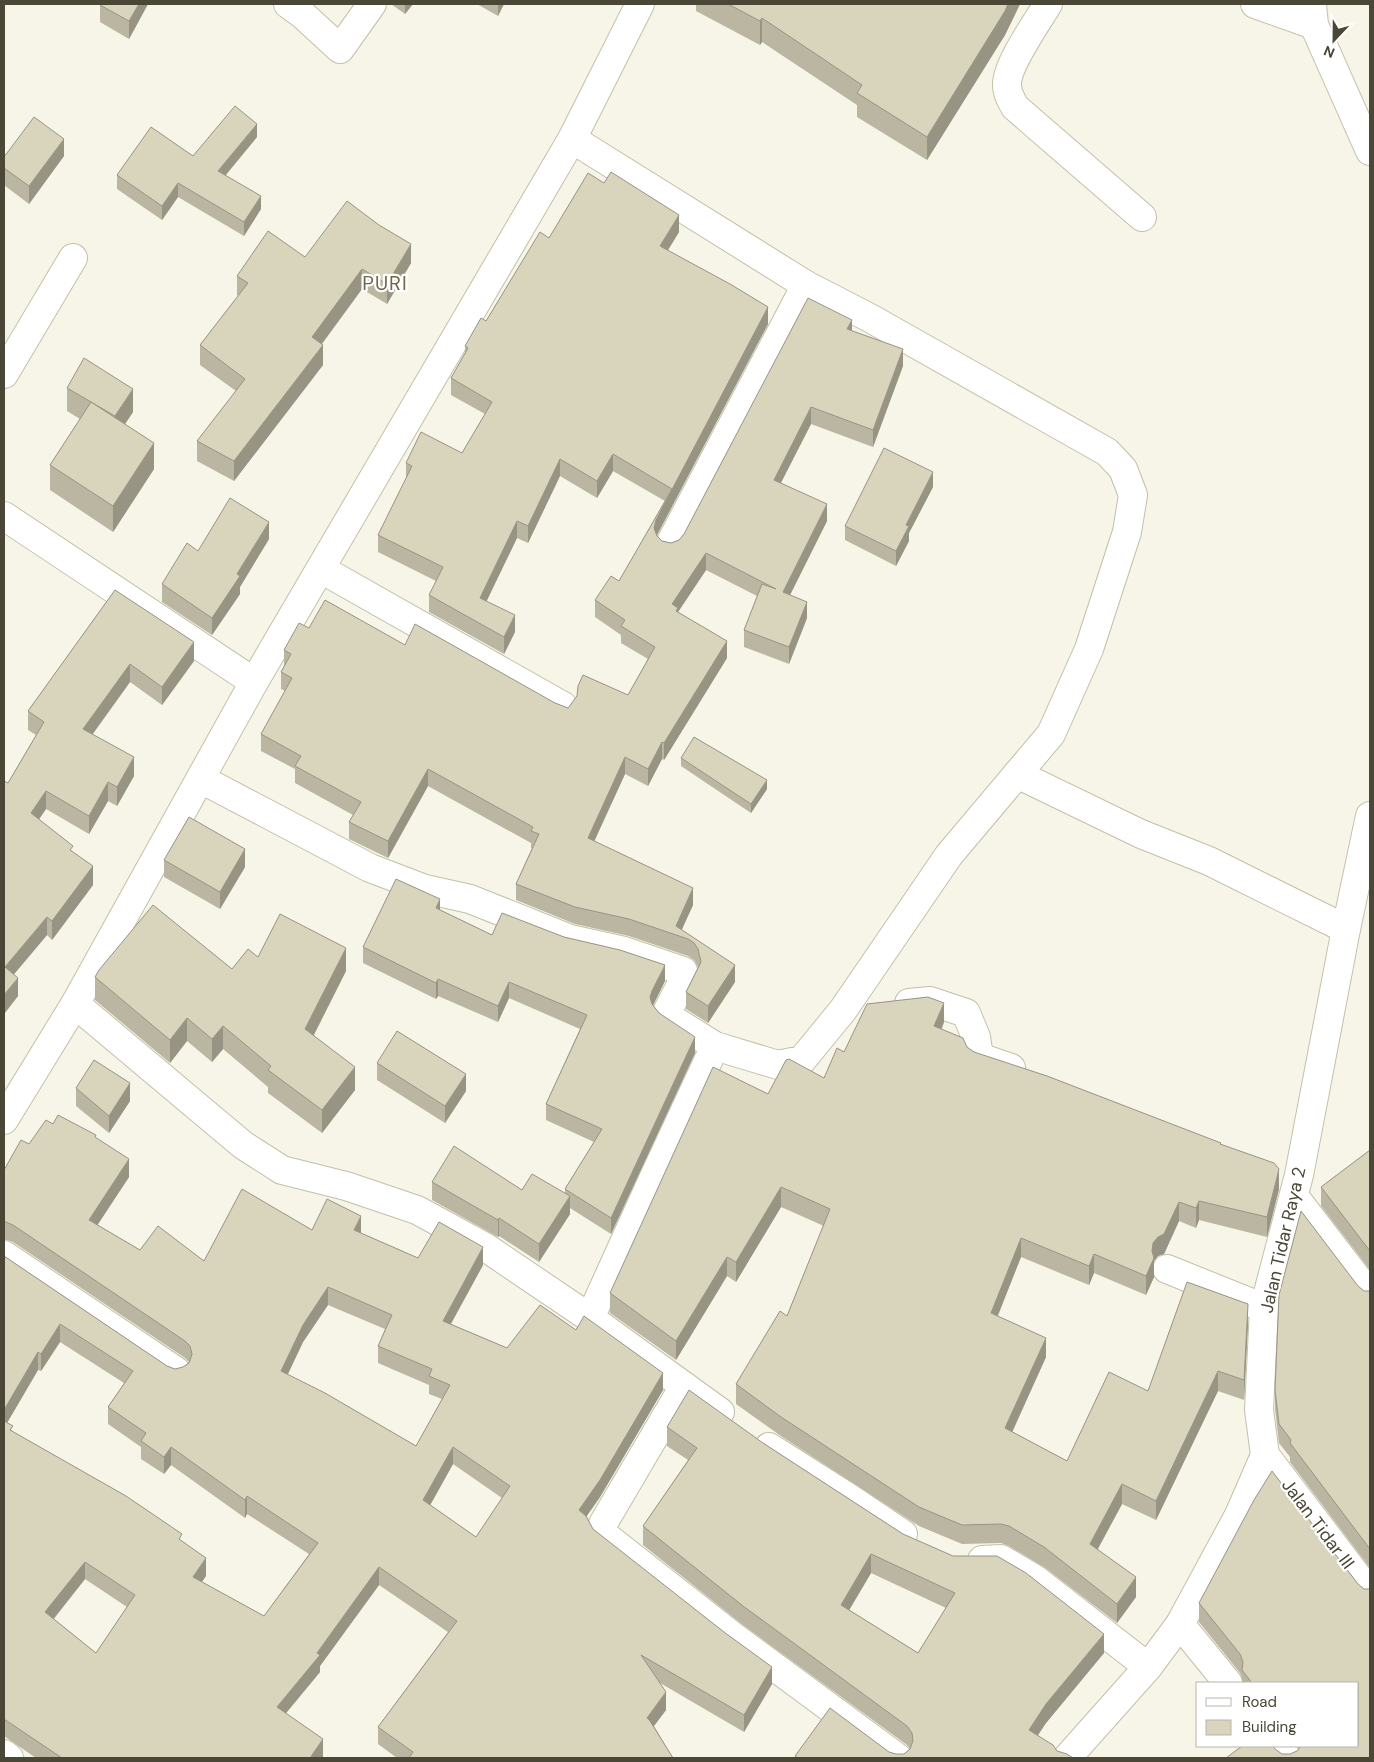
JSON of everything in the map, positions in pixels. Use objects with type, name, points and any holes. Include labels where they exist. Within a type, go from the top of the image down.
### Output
[{"type":"street","points":[[288,4],[340,49],[372,4]]},
{"type":"street","points":[[4,1120],[74,1004],[254,682],[572,139],[640,4]]},
{"type":"street","points":[[1048,4],[1010,69],[1007,83],[1008,94],[1015,107],[1142,216]]},
{"type":"street","points":[[1255,4],[1313,14],[1334,4]]},
{"type":"street","points":[[1313,14],[1370,151]]},
{"type":"street","points":[[200,779],[370,868],[425,889],[470,899],[570,939],[624,951],[683,972],[685,976],[666,1014],[667,1016],[716,1046],[778,1065],[802,1060],[843,1010],[949,855],[1051,734],[1089,649],[1127,532],[1133,495],[1123,469],[1107,452],[870,318],[806,285],[572,139]]},
{"type":"street","points":[[4,374],[73,258]]},
{"type":"street","points":[[670,544],[806,285]]},
{"type":"street","points":[[4,516],[254,682]]},
{"type":"street","points":[[320,569],[563,706]]},
{"type":"street","points":[[1017,774],[1141,834],[1208,861],[1346,929]]},
{"type":"street","name":"Jalan Tidar Raya 2","points":[[1265,1455],[1259,1410],[1264,1308],[1296,1186],[1370,816]]},
{"type":"street","points":[[843,1010],[930,1001],[966,1013],[976,1037],[979,1057],[1034,1075]]},
{"type":"street","points":[[74,1004],[243,1145],[282,1170],[346,1186],[417,1210],[485,1246],[590,1318],[772,1449],[920,1544]]},
{"type":"street","points":[[590,1318],[652,1179],[716,1046]]},
{"type":"street","points":[[1271,1164],[1296,1186],[1370,1295]]},
{"type":"street","points":[[4,1256],[176,1371]]},
{"type":"street","points":[[1167,1269],[1264,1308]]},
{"type":"street","points":[[684,1386],[601,1530],[734,1637],[898,1758]]},
{"type":"street","points":[[1067,1758],[1148,1667],[1180,1624],[1239,1515],[1265,1455]]},
{"type":"street","name":"Jalan Tidar III","points":[[1265,1455],[1370,1593]]},
{"type":"street","points":[[959,1560],[1001,1560],[1018,1568],[1035,1579],[1148,1667]]},
{"type":"street","points":[[1180,1624],[1227,1682]]},
{"type":"street","points":[[1278,1747],[1287,1758]]},
{"type":"street","points":[[4,1754],[9,1758]]},
{"type":"building","points":[[100,4],[139,4],[129,21]]},
{"type":"building","points":[[728,4],[1008,4],[927,137],[857,93],[862,85],[762,18],[760,21]]},
{"type":"building","points":[[235,106],[257,124],[218,171],[261,196],[244,222],[178,183],[162,206],[117,175],[151,127],[193,156]]},
{"type":"building","points":[[34,117],[64,139],[29,186],[4,168],[4,157]]},
{"type":"building","points":[[611,172],[679,215],[660,246],[768,307],[656,520],[654,528],[657,536],[662,541],[671,543],[679,540],[684,534],[808,298],[852,320],[847,329],[903,349],[873,430],[811,407],[774,480],[827,504],[783,592],[807,602],[789,647],[744,630],[762,584],[776,589],[706,553],[672,604],[678,608],[676,611],[727,641],[664,743],[662,742],[648,769],[625,757],[588,838],[693,888],[676,926],[735,965],[708,1006],[686,992],[701,962],[698,949],[688,939],[629,919],[575,907],[516,884],[539,834],[531,831],[533,827],[428,769],[388,841],[349,822],[361,802],[295,766],[301,756],[261,734],[292,678],[281,672],[291,654],[284,650],[299,623],[309,628],[325,600],[405,645],[415,624],[555,703],[568,708],[577,696],[578,686],[583,675],[628,695],[655,647],[621,626],[625,620],[595,600],[611,576],[619,581],[672,489],[613,454],[597,481],[560,459],[528,526],[517,521],[480,598],[515,615],[504,637],[429,595],[443,567],[378,535],[412,466],[406,463],[421,432],[462,453],[492,402],[451,378],[468,348],[465,346],[481,318],[486,321],[540,232],[549,238],[588,173],[604,183]]},
{"type":"building","points":[[347,201],[379,225],[411,244],[387,284],[362,269],[312,337],[323,345],[234,461],[197,441],[245,379],[200,345],[248,283],[237,276],[268,231],[305,257]]},
{"type":"building","points":[[84,358],[133,389],[115,416],[67,388]]},
{"type":"building","points":[[91,402],[154,443],[113,506],[50,465]]},
{"type":"building","points":[[884,448],[933,472],[906,525],[909,526],[896,551],[845,526]]},
{"type":"building","points":[[230,498],[269,522],[237,574],[240,576],[212,618],[162,584],[187,543],[198,551]]},
{"type":"building","points":[[115,590],[194,642],[162,687],[130,664],[83,729],[134,757],[117,787],[108,782],[89,816],[46,791],[31,813],[73,846],[70,850],[93,866],[52,921],[47,917],[5,967],[18,978],[4,995],[4,781],[8,783],[44,722],[28,711]]},
{"type":"building","points":[[694,737],[767,780],[751,804],[681,758]]},
{"type":"building","points":[[189,817],[245,849],[220,892],[164,860]]},
{"type":"building","points":[[396,879],[440,899],[436,908],[492,935],[502,913],[564,937],[620,950],[665,965],[650,997],[652,1004],[659,1013],[695,1037],[611,1218],[565,1189],[602,1129],[546,1104],[587,1015],[509,982],[498,1006],[438,979],[436,983],[363,947]]},
{"type":"building","points":[[153,905],[232,969],[248,949],[258,957],[280,914],[346,948],[305,1029],[355,1067],[322,1110],[268,1070],[271,1066],[223,1026],[212,1039],[187,1018],[170,1040],[95,977]]},
{"type":"building","points":[[928,997],[944,1003],[934,1026],[963,1038],[967,1047],[974,1052],[1047,1076],[1220,1144],[1274,1163],[1279,1169],[1267,1217],[1199,1201],[1196,1208],[1179,1202],[1164,1234],[1153,1243],[1152,1251],[1154,1258],[1146,1276],[1094,1254],[1089,1266],[1021,1238],[991,1313],[1046,1338],[1005,1428],[1067,1461],[1109,1372],[1148,1391],[1187,1282],[1248,1304],[1244,1380],[1218,1371],[1156,1501],[1122,1484],[1090,1544],[1136,1577],[1117,1604],[1044,1547],[1009,1526],[1001,1524],[962,1525],[919,1507],[781,1417],[736,1384],[780,1311],[787,1316],[830,1209],[781,1187],[736,1262],[727,1257],[676,1341],[610,1293],[713,1067],[768,1094],[786,1060],[789,1059],[824,1078],[837,1048],[844,1052],[867,1004]]},
{"type":"building","points":[[397,1031],[466,1074],[445,1106],[377,1063]]},
{"type":"building","points":[[94,1060],[130,1083],[109,1116],[76,1088]]},
{"type":"building","points":[[58,1115],[96,1135],[95,1137],[129,1159],[89,1220],[140,1250],[158,1226],[204,1261],[242,1189],[312,1230],[327,1199],[361,1216],[354,1230],[418,1258],[439,1222],[483,1247],[443,1321],[507,1348],[540,1305],[576,1330],[584,1316],[663,1373],[600,1480],[579,1510],[586,1516],[593,1529],[724,1632],[772,1667],[744,1715],[641,1655],[666,1692],[647,1718],[673,1758],[409,1758],[413,1752],[378,1727],[457,1621],[379,1567],[317,1653],[320,1655],[277,1707],[323,1739],[310,1758],[62,1758],[4,1719],[4,1421],[13,1426],[10,1430],[126,1496],[182,1534],[179,1539],[206,1558],[193,1577],[264,1616],[318,1543],[247,1496],[245,1500],[171,1447],[164,1457],[141,1441],[146,1433],[108,1407],[133,1371],[60,1324],[41,1354],[38,1352],[4,1410],[4,1256],[167,1366],[175,1369],[183,1367],[189,1363],[192,1354],[190,1346],[185,1341],[13,1225],[4,1222],[4,1170],[21,1140],[29,1144],[46,1120],[53,1124]],"holes":[[[328,1287],[392,1315],[378,1346],[432,1369],[429,1376],[450,1385],[416,1446],[325,1393],[281,1371],[303,1325]],[[453,1447],[510,1486],[476,1537],[423,1500]],[[85,1562],[135,1595],[96,1653],[45,1612]]]},
{"type":"building","points":[[454,1146],[522,1190],[532,1174],[570,1196],[539,1244],[499,1218],[498,1220],[432,1182]]},
{"type":"building","points":[[1370,1150],[1370,1251],[1321,1187]]},
{"type":"building","points":[[1301,1211],[1358,1286],[1364,1291],[1370,1291],[1370,1549],[1290,1443],[1291,1440],[1279,1424],[1275,1390],[1279,1295]]},
{"type":"building","points":[[689,1390],[763,1443],[903,1534],[953,1556],[997,1556],[1026,1573],[1104,1634],[1046,1704],[1029,1730],[1053,1745],[1057,1751],[1073,1758],[798,1758],[795,1756],[830,1708],[889,1752],[904,1754],[910,1749],[913,1741],[912,1733],[907,1726],[743,1606],[643,1526],[697,1448],[667,1427]],"holes":[[[871,1554],[955,1593],[918,1653],[841,1605]]]},
{"type":"building","points":[[1272,1471],[1358,1584],[1364,1589],[1370,1589],[1370,1758],[1226,1758],[1241,1747],[1274,1747],[1282,1754],[1290,1754],[1300,1747],[1359,1747],[1359,1682],[1251,1682],[1242,1670],[1243,1662],[1240,1654],[1199,1603],[1254,1500]]},
{"type":"district","name":"PURI","points":[[385,283]]}]
